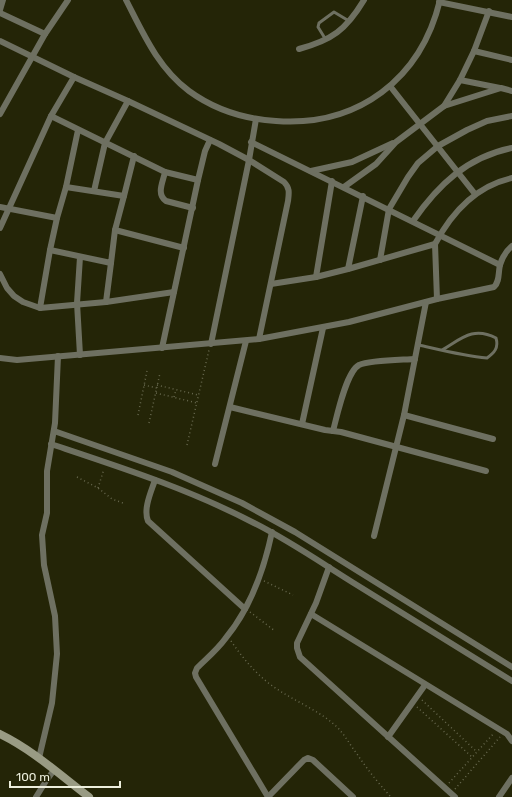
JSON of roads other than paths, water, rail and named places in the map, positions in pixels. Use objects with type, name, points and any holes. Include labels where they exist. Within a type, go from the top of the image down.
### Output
[{"type":"main road","points":[[0,734],[16,742],[39,758],[89,797]]},
{"type":"street","points":[[3,0],[0,11],[45,34]]},
{"type":"street","points":[[0,114],[45,34],[68,0]]},
{"type":"street","points":[[126,0],[154,52],[168,72],[189,91],[216,107],[244,117],[286,122],[302,122],[338,115],[366,103],[390,86],[410,65],[422,48],[433,24],[440,1],[512,17]]},
{"type":"street","points":[[299,50],[326,40],[334,35],[349,21],[364,0]]},
{"type":"street","points":[[444,106],[460,80],[474,51],[489,11]]},
{"type":"street","points":[[0,41],[210,140],[249,160],[284,182],[288,187],[289,192],[272,284],[259,339]]},
{"type":"street","points":[[474,51],[512,60]]},
{"type":"street","points":[[0,228],[51,116],[74,77]]},
{"type":"street","points":[[460,80],[512,91]]},
{"type":"street","points":[[390,86],[475,194]]},
{"type":"street","points":[[344,187],[376,164],[396,142],[444,106],[501,88]]},
{"type":"street","points":[[94,191],[106,143],[128,101]]},
{"type":"street","points":[[51,116],[165,172],[198,180]]},
{"type":"street","points":[[380,260],[389,209],[408,176],[418,163],[438,146],[467,130],[488,122],[512,116]]},
{"type":"street","points":[[211,344],[256,119]]},
{"type":"street","points":[[40,308],[50,250],[66,187],[78,130]]},
{"type":"street","points":[[162,348],[198,180],[205,151],[210,140]]},
{"type":"street","points":[[251,142],[500,264]]},
{"type":"street","points":[[311,171],[352,162],[396,142]]},
{"type":"street","points":[[413,221],[434,193],[457,172],[480,159],[501,150],[512,148]]},
{"type":"street","points":[[106,302],[115,230],[134,156]]},
{"type":"street","points":[[165,172],[160,192],[162,199],[193,208]]},
{"type":"street","points":[[436,299],[435,244],[440,234],[461,206],[475,194],[488,186],[512,178]]},
{"type":"street","points":[[316,277],[332,181]]},
{"type":"street","points":[[66,187],[124,196]]},
{"type":"street","points":[[348,269],[362,196]]},
{"type":"street","points":[[0,208],[57,218]]},
{"type":"street","points":[[115,230],[184,248]]},
{"type":"street","points":[[272,284],[316,277],[435,244]]},
{"type":"street","points":[[0,358],[17,360],[211,344],[259,339],[324,328],[436,299],[494,287],[498,281],[500,264],[505,254],[512,246]]},
{"type":"street","points":[[50,250],[111,263]]},
{"type":"street","points":[[80,257],[77,303],[80,355]]},
{"type":"street","points":[[0,274],[7,288],[14,296],[23,302],[40,308],[77,303],[106,302],[174,292]]},
{"type":"street","points":[[374,536],[404,415],[419,345],[426,302]]},
{"type":"street","points":[[302,424],[324,328]]},
{"type":"street","points":[[215,464],[246,340]]},
{"type":"street","points":[[39,758],[52,702],[57,654],[55,616],[44,565],[42,535],[47,513],[48,462],[54,431],[58,356]]},
{"type":"street","points":[[333,431],[347,382],[353,371],[359,365],[415,359]]},
{"type":"street","points":[[230,407],[333,431],[486,471]]},
{"type":"street","points":[[404,415],[493,439]]},
{"type":"street","points":[[54,431],[172,472],[242,503],[295,532],[512,667]]},
{"type":"street","points":[[51,444],[155,480],[215,504],[272,532],[512,681]]},
{"type":"street","points":[[155,480],[146,509],[148,521],[245,608]]},
{"type":"street","points":[[272,532],[269,548],[259,578],[245,608],[227,636],[197,668],[195,673],[196,678],[268,797],[304,760],[308,758],[313,760],[353,797]]},
{"type":"street","points":[[329,567],[297,643],[300,657],[453,795]]},
{"type":"street","points":[[310,614],[504,732],[512,741]]},
{"type":"street","points":[[388,737],[425,685]]},
{"type":"street","points":[[37,796],[54,770]]},
{"type":"street","points":[[499,797],[512,778]]},
{"type":"lane","points":[[326,40],[318,27],[320,22],[334,12],[349,21]]},
{"type":"lane","points":[[419,345],[442,350],[487,358],[495,352],[498,343],[496,338],[488,334],[479,333],[459,338],[442,350]]}]
